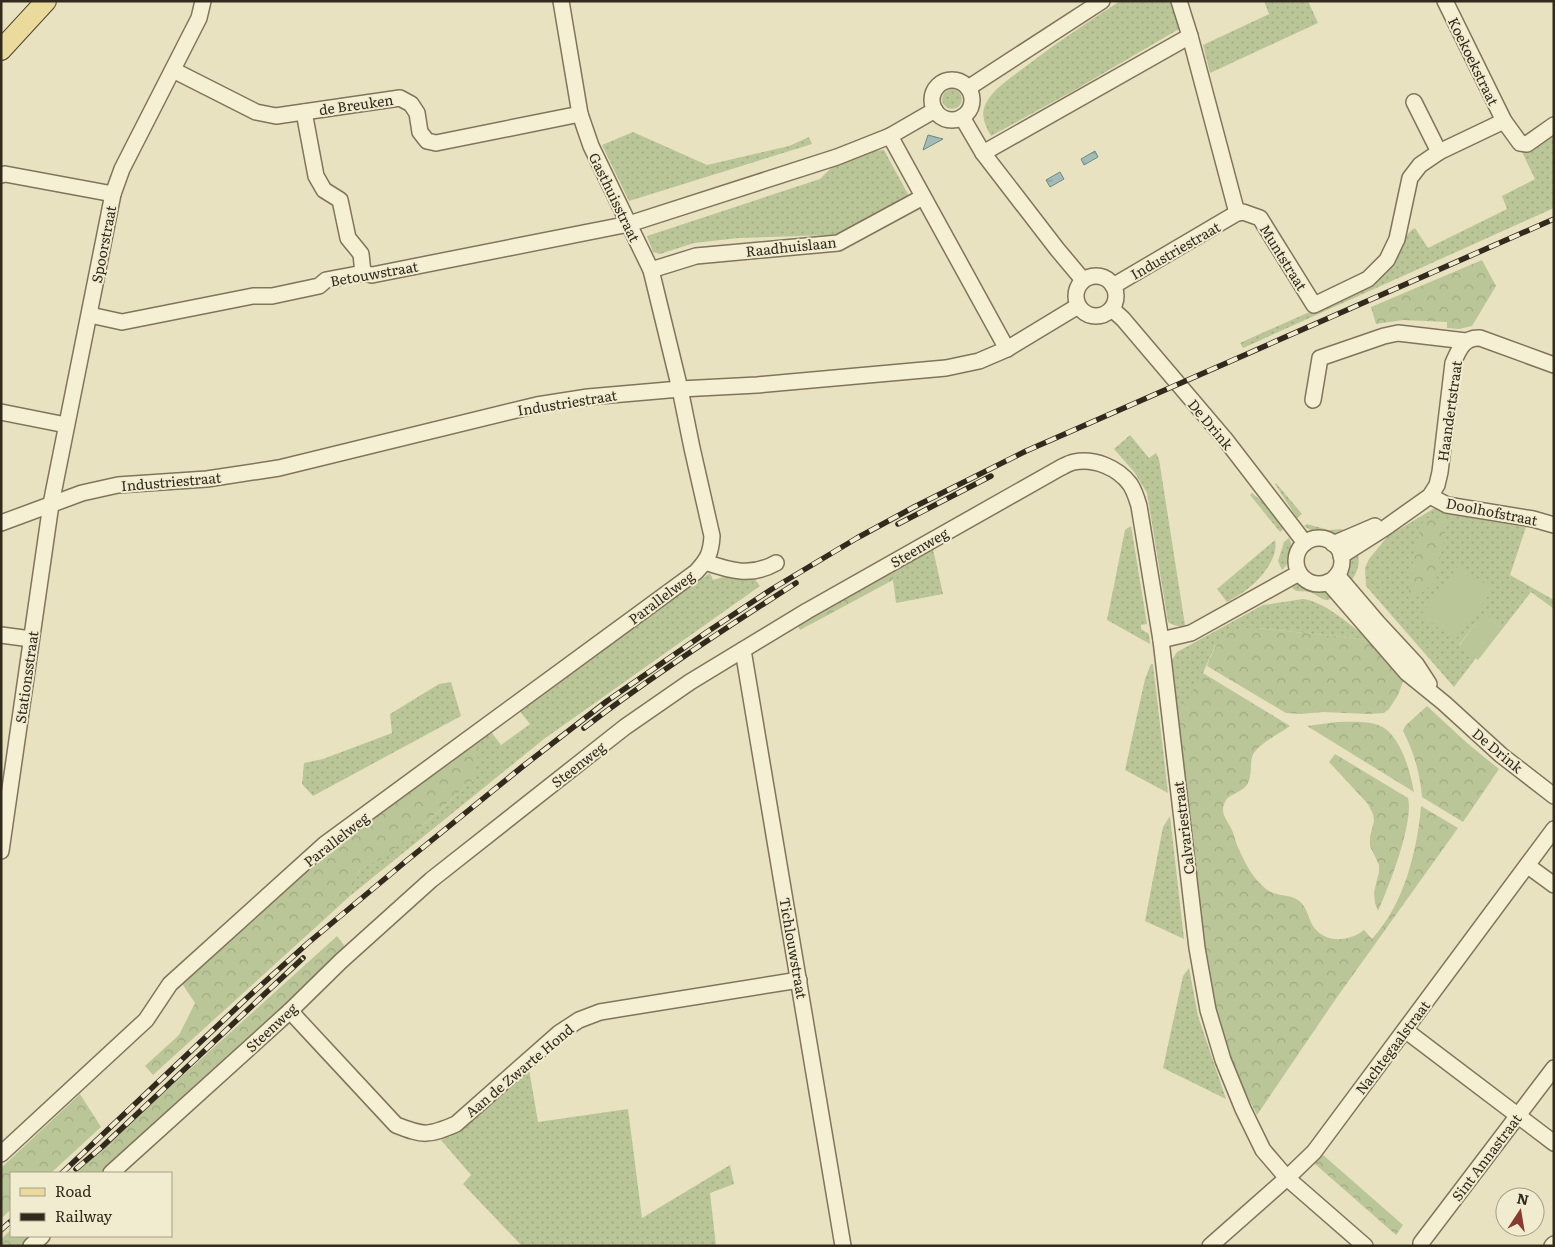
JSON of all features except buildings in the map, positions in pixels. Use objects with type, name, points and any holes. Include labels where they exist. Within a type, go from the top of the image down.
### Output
[{"type":"main road","points":[[1,50],[46,1]]},
{"type":"street","name":"Spoorstraat","points":[[52,504],[66,425],[90,315],[113,194],[122,169],[199,18],[203,1]]},
{"type":"street","name":"Gasthuisstraat","points":[[561,1],[580,114],[591,146],[650,270],[680,389]]},
{"type":"street","points":[[968,88],[1102,1]]},
{"type":"street","points":[[1179,1],[1237,213]]},
{"type":"street","name":"Koekoekstraat","points":[[1445,1],[1504,120],[1520,144],[1527,144],[1554,125]]},
{"type":"street","points":[[983,154],[1190,36]]},
{"type":"street","name":"de Breuken","points":[[173,70],[256,112],[276,116],[400,98],[411,104],[416,113],[420,132],[427,141],[436,143],[580,114]]},
{"type":"street","points":[[947,80],[960,81],[968,88],[971,94],[971,106],[962,117],[947,119],[938,114],[932,102],[932,94],[941,82],[947,80]]},
{"type":"street","points":[[1414,102],[1439,152],[1504,120]]},
{"type":"street","points":[[629,224],[837,157],[890,136],[935,110]]},
{"type":"street","points":[[304,112],[316,176],[324,190],[340,200],[348,238],[361,254],[363,273]]},
{"type":"street","points":[[962,117],[983,154],[1083,280]]},
{"type":"street","points":[[890,136],[1007,349]]},
{"type":"street","name":"Muntstraat","points":[[1237,213],[1242,212],[1260,218],[1314,305],[1368,280],[1387,260],[1397,239],[1410,178],[1420,165],[1439,152]]},
{"type":"street","points":[[1,175],[5,174],[113,194]]},
{"type":"street","name":"Raadhuislaan","points":[[650,270],[696,256],[838,243],[923,197]]},
{"type":"street","name":"Industriestraat","points":[[1113,286],[1237,213]]},
{"type":"street","name":"Betouwstraat","points":[[90,315],[122,322],[253,296],[272,296],[319,286],[326,280],[363,273],[372,275],[629,224]]},
{"type":"street","points":[[1092,276],[1104,278],[1113,286],[1116,298],[1112,309],[1103,315],[1085,314],[1076,302],[1077,287],[1083,280],[1092,276]]},
{"type":"street","name":"Industriestraat","points":[[1,523],[82,493],[118,485],[206,479],[279,468],[537,404],[588,396],[756,385],[946,368],[979,361],[1007,349],[1078,306]]},
{"type":"street","name":"De Drink","points":[[1112,309],[1225,439],[1305,543]]},
{"type":"street","name":"Haandertstraat","points":[[1313,400],[1320,358],[1384,336],[1398,334],[1466,341]]},
{"type":"street","points":[[1466,341],[1480,338],[1554,365]]},
{"type":"street","name":"Haandertstraat","points":[[1430,496],[1438,485],[1453,363],[1459,348],[1466,341]]},
{"type":"street","name":"Parallelweg","points":[[1,1154],[146,1020],[170,984],[325,844],[696,572],[705,562],[711,550],[712,536],[680,389]]},
{"type":"street","points":[[1,412],[66,425]]},
{"type":"street","name":"Steenweg","points":[[111,1172],[290,1011],[341,961],[431,880],[625,727],[690,682],[816,606],[1060,468],[1074,462],[1088,461],[1113,469]]},
{"type":"street","name":"Calvariestraat","points":[[1113,469],[1123,476],[1131,486],[1139,506],[1161,640],[1197,948],[1208,1010],[1223,1060],[1243,1109],[1263,1150],[1287,1178],[1365,1246]]},
{"type":"street","points":[[1337,550],[1408,511],[1430,496]]},
{"type":"street","name":"Doolhofstraat","points":[[1430,496],[1447,505],[1533,519],[1554,525]]},
{"type":"street","name":"Stationsstraat","points":[[1,851],[52,504]]},
{"type":"street","points":[[1320,538],[1337,550],[1341,566],[1333,579],[1319,584],[1312,583],[1305,580],[1299,573],[1296,566],[1296,557],[1305,543],[1320,538]]},
{"type":"street","name":"Parallelweg","points":[[705,562],[729,570],[747,572],[766,568],[776,563]]},
{"type":"street","points":[[1161,640],[1191,633],[1299,573]]},
{"type":"street","name":"De Drink","points":[[1333,579],[1416,664],[1444,703],[1501,755],[1554,796]]},
{"type":"street","points":[[1,635],[31,639]]},
{"type":"street","name":"Tichlouwstraat","points":[[743,650],[843,1246]]},
{"type":"street","name":"Nachtegaalstraat","points":[[1210,1246],[1314,1152],[1554,829]]},
{"type":"street","points":[[1528,866],[1554,885]]},
{"type":"street","name":"Aan de Zwarte Hond","points":[[290,1011],[396,1125],[418,1134],[437,1132],[456,1124],[559,1033],[579,1020],[600,1012],[799,980]]},
{"type":"street","points":[[1405,1030],[1554,1144]]},
{"type":"street","name":"Sint Annastraat","points":[[1421,1246],[1421,1243],[1554,1068]]},
{"type":"street","points":[[30,1246],[41,1237]]},
{"type":"green space","points":[[1120,1],[1171,1],[1179,29],[991,136],[985,124],[983,112],[986,103],[994,92],[1048,50]]},
{"type":"green space","points":[[1264,1],[1308,1],[1318,23],[1210,73],[1203,45],[1269,14]]},
{"type":"green space","points":[[952,89],[959,92],[962,99],[959,106],[952,109],[945,106],[942,99],[945,92]]},
{"type":"green space","points":[[633,132],[707,165],[789,146],[809,137],[812,144],[629,201],[602,145]]},
{"type":"green space","points":[[1554,134],[1554,208],[1243,348],[1240,343],[1357,292],[1373,283],[1390,267],[1403,241],[1415,228],[1428,248],[1507,209],[1502,196],[1535,179],[1522,152]]},
{"type":"green space","points":[[884,150],[909,196],[845,232],[832,235],[739,238],[694,243],[660,254],[653,252],[647,236],[820,179],[836,163],[873,151]]},
{"type":"green space","points":[[1482,260],[1496,286],[1472,326],[1459,329],[1447,328],[1447,322],[1403,320],[1376,324],[1371,307]]},
{"type":"green space","points":[[1130,435],[1149,458],[1156,453],[1159,459],[1185,625],[1176,626],[1168,622],[1147,493],[1135,473],[1114,449]]},
{"type":"green space","points":[[1275,484],[1302,514],[1297,518]]},
{"type":"green space","points":[[1252,493],[1267,506],[1283,529],[1280,532],[1250,495]]},
{"type":"green space","points":[[1437,508],[1447,514],[1526,527],[1510,575],[1554,600],[1554,609],[1531,592],[1503,628],[1483,614],[1459,645],[1476,658],[1454,687],[1366,586],[1365,568],[1369,559],[1388,536]]},
{"type":"green space","points":[[1424,518],[1443,518],[1447,521],[1436,581],[1414,599],[1408,597],[1415,547]]},
{"type":"green space","points":[[1307,524],[1329,530],[1341,529],[1346,534],[1335,537],[1315,533],[1304,526]]},
{"type":"green space","points":[[1131,526],[1147,624],[1141,625],[1141,629],[1149,634],[1150,644],[1107,620],[1125,530]]},
{"type":"green space","points":[[1289,538],[1292,555],[1282,570],[1278,561],[1284,542]]},
{"type":"green space","points":[[1275,540],[1276,546],[1272,560],[1264,572],[1255,583],[1227,602],[1217,589]]},
{"type":"green space","points":[[932,545],[943,594],[896,603],[893,570]]},
{"type":"green space","points":[[1356,551],[1359,559],[1358,568],[1349,583],[1345,573],[1345,565]]},
{"type":"green space","points":[[1459,565],[1493,590],[1455,640],[1421,615]]},
{"type":"green space","points":[[893,570],[893,580],[800,630],[796,623]]},
{"type":"green space","points":[[710,573],[713,580],[727,576],[753,577],[760,586],[544,739],[350,896],[360,869],[391,851],[405,840],[473,780],[475,743],[492,733],[501,745],[530,724],[518,709]]},
{"type":"green space","points":[[1298,584],[1328,590],[1334,595],[1329,600],[1326,600],[1306,591],[1297,591],[1291,586]]},
{"type":"green space","points":[[1303,599],[1312,601],[1329,610],[1370,640],[1259,628],[1243,628],[1215,646],[1199,682],[1178,717],[1172,660],[1177,652],[1263,605]]},
{"type":"green space","points":[[1483,613],[1503,628],[1478,660],[1459,646]]},
{"type":"green space","points":[[1243,628],[1259,628],[1370,640],[1404,679],[1398,695],[1384,713],[1286,713],[1207,666],[1219,641],[1228,634]]},
{"type":"green space","points":[[1151,664],[1153,664],[1168,793],[1125,770],[1145,679]]},
{"type":"green space","points":[[1203,673],[1290,726],[1263,744],[1254,753],[1248,783],[1243,789],[1227,799],[1223,810],[1249,869],[1261,885],[1270,892],[1298,900],[1305,909],[1313,926],[1324,936],[1344,939],[1364,930],[1372,939],[1383,925],[1401,894],[1407,877],[1416,841],[1421,806],[1458,828],[1335,1000],[1257,1115],[1242,1086],[1221,1035],[1213,1001],[1193,851],[1178,717]]},
{"type":"green space","points":[[451,682],[461,716],[313,796],[302,784],[304,763],[323,759],[392,733],[390,714],[439,684]]},
{"type":"green space","points":[[1427,706],[1467,743],[1499,769],[1463,822],[1422,797],[1416,763],[1403,731],[1405,726]]},
{"type":"green space","points":[[1337,722],[1375,724],[1391,734],[1402,752],[1410,773],[1414,792],[1307,726]]},
{"type":"green space","points":[[475,743],[479,750],[473,780],[410,837],[379,860],[360,869],[350,896],[153,1075],[145,1066],[179,1035],[195,1003],[181,982],[329,850]]},
{"type":"green space","points":[[1335,754],[1408,798],[1409,809],[1404,838],[1394,871],[1378,911],[1374,892],[1379,865],[1370,846],[1374,821],[1373,814],[1368,804],[1329,762]]},
{"type":"green space","points":[[1170,816],[1184,939],[1145,921],[1163,827]]},
{"type":"green space","points":[[337,936],[346,948],[103,1172],[76,1172]]},
{"type":"green space","points":[[1189,968],[1198,1016],[1226,1099],[1163,1068],[1183,976]]},
{"type":"green space","points":[[529,1069],[538,1122],[628,1109],[642,1218],[730,1165],[734,1184],[710,1193],[716,1246],[522,1246],[463,1184],[471,1175],[441,1140],[451,1136],[467,1125]]},
{"type":"green space","points":[[80,1094],[101,1127],[52,1172],[10,1172],[10,1210],[1,1219],[1,1168]]},
{"type":"green space","points":[[1322,1154],[1403,1225],[1396,1235],[1315,1164]]},
{"type":"green space","points":[[10,1231],[10,1237],[32,1237],[22,1246],[1,1246],[1,1239]]},
{"type":"water","points":[[928,135],[943,139],[923,150]]},
{"type":"water","points":[[1095,151],[1098,157],[1084,165],[1081,159]]},
{"type":"water","points":[[1060,172],[1064,179],[1050,187],[1046,180]]},
{"type":"railway","points":[[63,1172],[248,997],[308,943],[405,862],[607,701],[772,589],[857,538],[914,507],[1026,451],[1554,219]]},
{"type":"railway","points":[[898,524],[991,476]]},
{"type":"railway","points":[[584,728],[689,653],[796,583]]},
{"type":"railway","points":[[76,1169],[103,1146],[303,958]]},
{"type":"railway","points":[[1,1230],[10,1222]]}]
